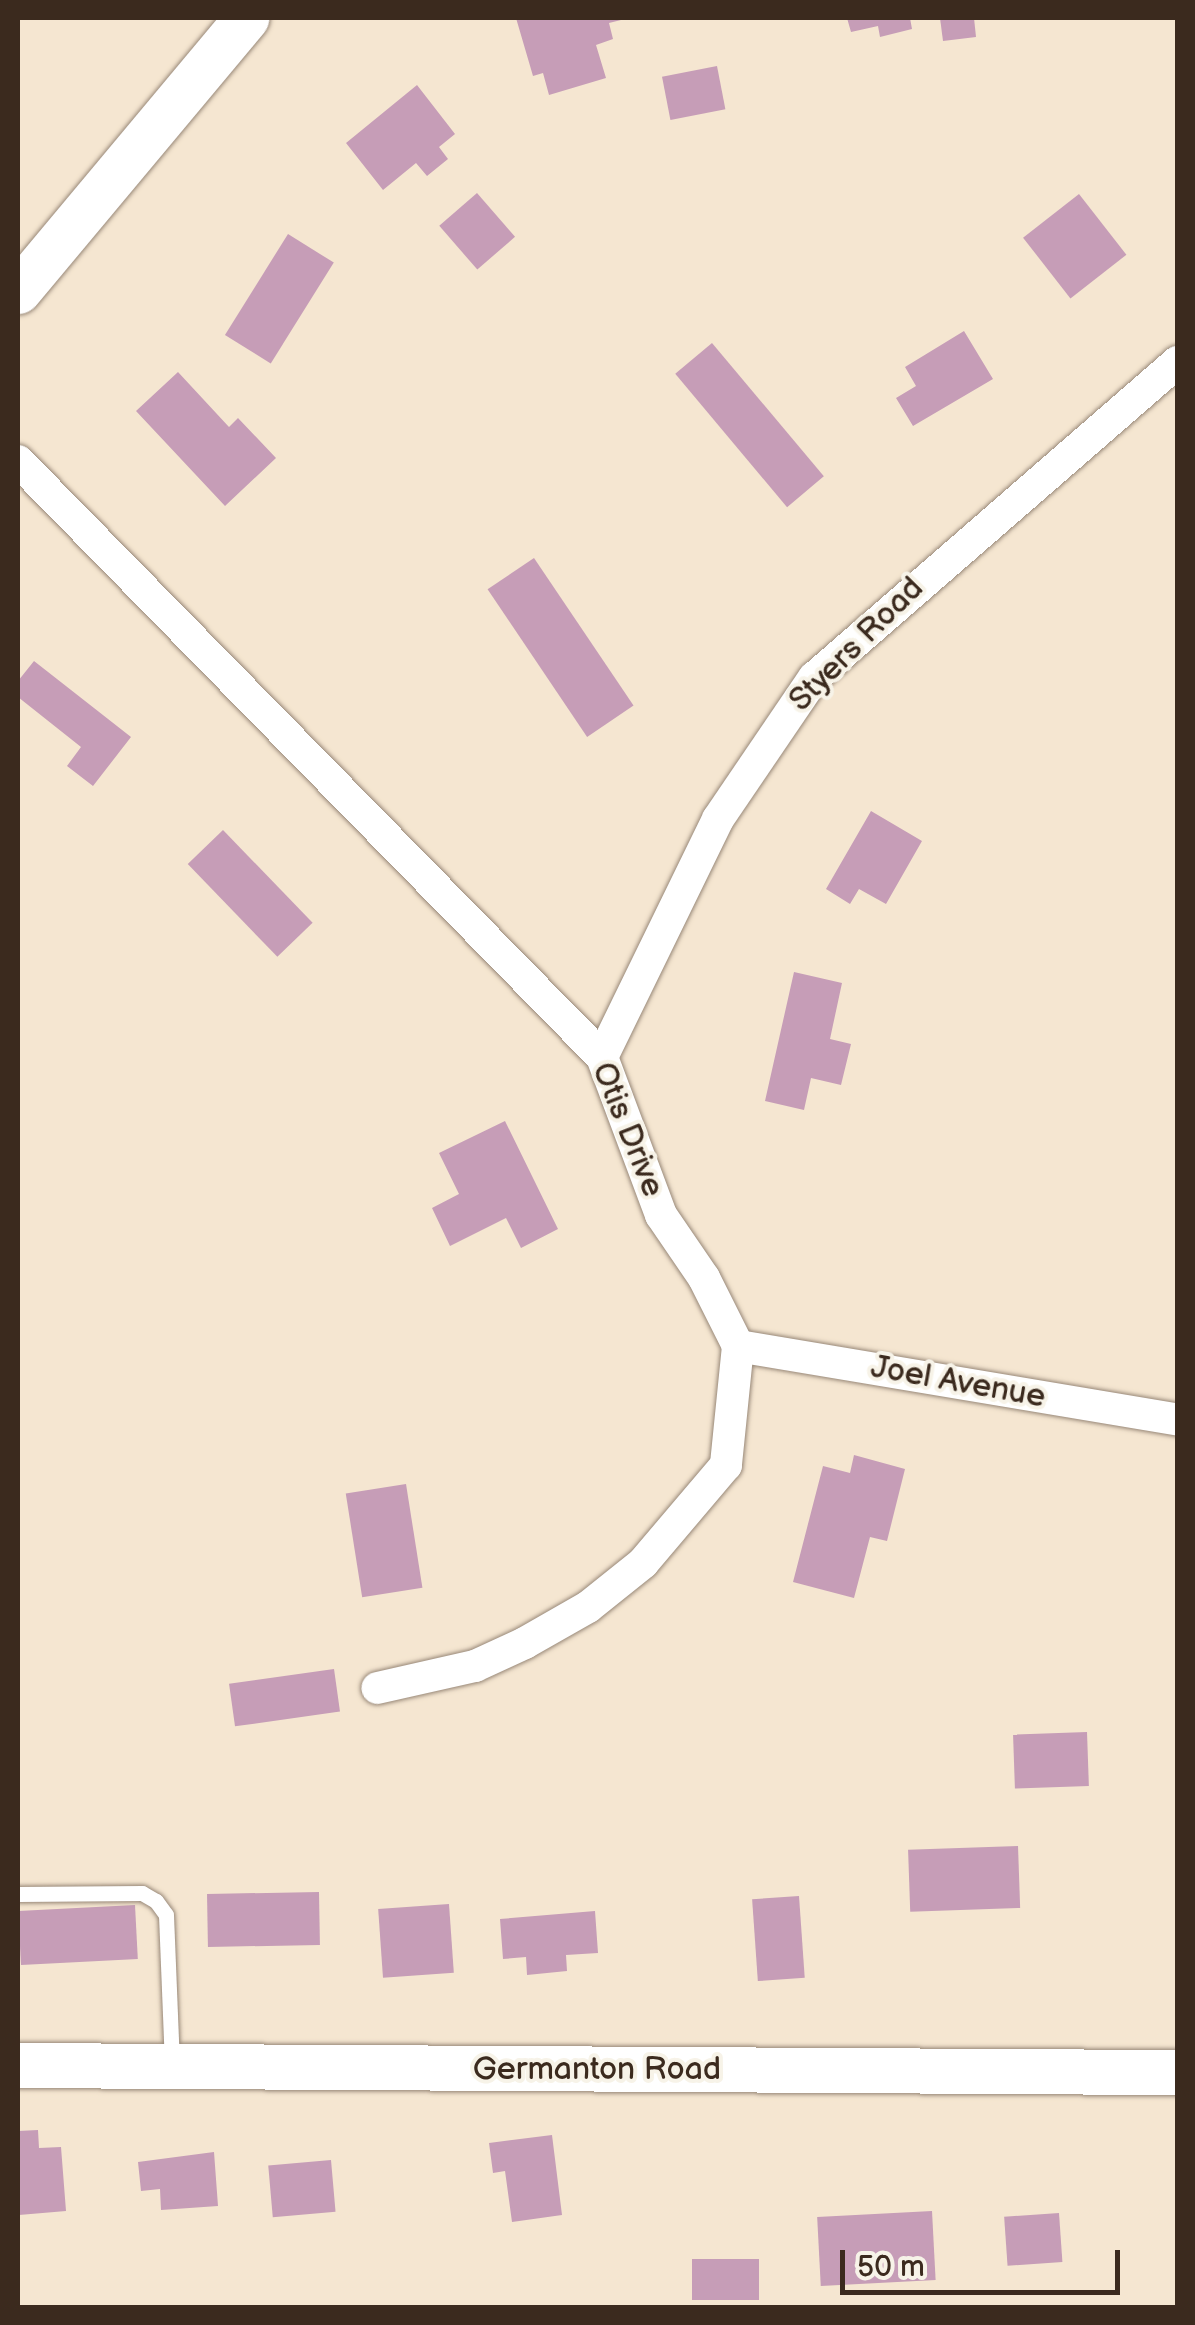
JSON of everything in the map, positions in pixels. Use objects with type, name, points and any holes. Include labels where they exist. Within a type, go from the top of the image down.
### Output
[{"type":"main road","points":[[18,291],[246,18]]},
{"type":"main road","name":"Germanton Road","points":[[18,2066],[1178,2072]]},
{"type":"street","name":"Styers Road","points":[[602,1057],[718,819],[814,678],[1178,362]]},
{"type":"street","name":"Otis Drive","points":[[18,460],[602,1057],[661,1215],[704,1278],[738,1346]]},
{"type":"street","name":"Joel Avenue","points":[[738,1346],[1178,1420]]},
{"type":"street","points":[[377,1688],[475,1666],[525,1643],[588,1607],[643,1563],[726,1465],[738,1346]]},
{"type":"lane","points":[[18,1894],[142,1893],[156,1901],[166,1915],[172,2066]]},
{"type":"building","points":[[516,18],[625,19],[609,23],[613,39],[596,45],[606,78],[549,95],[543,73],[533,76]]},
{"type":"building","points":[[847,18],[910,18],[912,29],[880,37],[878,26],[851,32]]},
{"type":"building","points":[[940,18],[974,18],[976,37],[943,41]]},
{"type":"building","points":[[717,66],[725,109],[670,120],[662,77]]},
{"type":"building","points":[[417,85],[455,134],[439,147],[448,159],[427,176],[416,163],[383,190],[346,143]]},
{"type":"building","points":[[477,193],[515,237],[477,270],[439,226]]},
{"type":"building","points":[[1079,194],[1126,255],[1070,298],[1023,238]]},
{"type":"building","points":[[288,234],[334,263],[271,364],[225,335]]},
{"type":"building","points":[[964,331],[993,379],[913,426],[896,398],[916,386],[905,367]]},
{"type":"building","points":[[712,343],[824,476],[787,507],[675,374]]},
{"type":"building","points":[[178,372],[229,427],[238,418],[276,458],[225,506],[136,411]]},
{"type":"building","points":[[534,558],[634,706],[587,737],[488,589]]},
{"type":"building","points":[[34,661],[131,737],[93,786],[67,766],[81,747],[18,697],[18,681]]},
{"type":"building","points":[[871,811],[922,841],[886,904],[859,889],[850,904],[826,889]]},
{"type":"building","points":[[223,830],[313,923],[277,957],[188,864]]},
{"type":"building","points":[[794,972],[842,983],[830,1039],[851,1044],[841,1085],[811,1078],[804,1110],[765,1101]]},
{"type":"building","points":[[505,1121],[558,1229],[521,1248],[506,1218],[450,1246],[432,1208],[459,1194],[439,1153]]},
{"type":"building","points":[[854,1455],[905,1469],[887,1541],[870,1537],[854,1598],[793,1582],[823,1466],[850,1473]]},
{"type":"building","points":[[406,1484],[422,1588],[362,1597],[346,1494]]},
{"type":"building","points":[[334,1669],[340,1712],[235,1726],[229,1684]]},
{"type":"building","points":[[1087,1732],[1089,1786],[1015,1789],[1013,1735]]},
{"type":"building","points":[[1018,1846],[1020,1908],[910,1912],[908,1850]]},
{"type":"building","points":[[319,1892],[320,1945],[208,1947],[207,1894]]},
{"type":"building","points":[[799,1896],[805,1978],[758,1981],[752,1899]]},
{"type":"building","points":[[449,1904],[454,1973],[383,1978],[378,1909]]},
{"type":"building","points":[[135,1905],[138,1959],[21,1965],[18,1911]]},
{"type":"building","points":[[595,1911],[598,1953],[566,1955],[567,1971],[527,1975],[526,1957],[503,1959],[500,1919]]},
{"type":"building","points":[[38,2130],[39,2148],[61,2147],[66,2211],[19,2215],[18,2131]]},
{"type":"building","points":[[552,2135],[562,2215],[512,2222],[505,2171],[493,2173],[489,2143]]},
{"type":"building","points":[[214,2152],[218,2206],[161,2210],[160,2189],[141,2191],[138,2162]]},
{"type":"building","points":[[331,2160],[336,2212],[273,2217],[268,2165]]},
{"type":"building","points":[[932,2211],[936,2280],[821,2286],[817,2217]]},
{"type":"building","points":[[1059,2213],[1062,2262],[1008,2266],[1004,2217]]},
{"type":"building","points":[[692,2259],[759,2259],[759,2300],[692,2300]]}]
